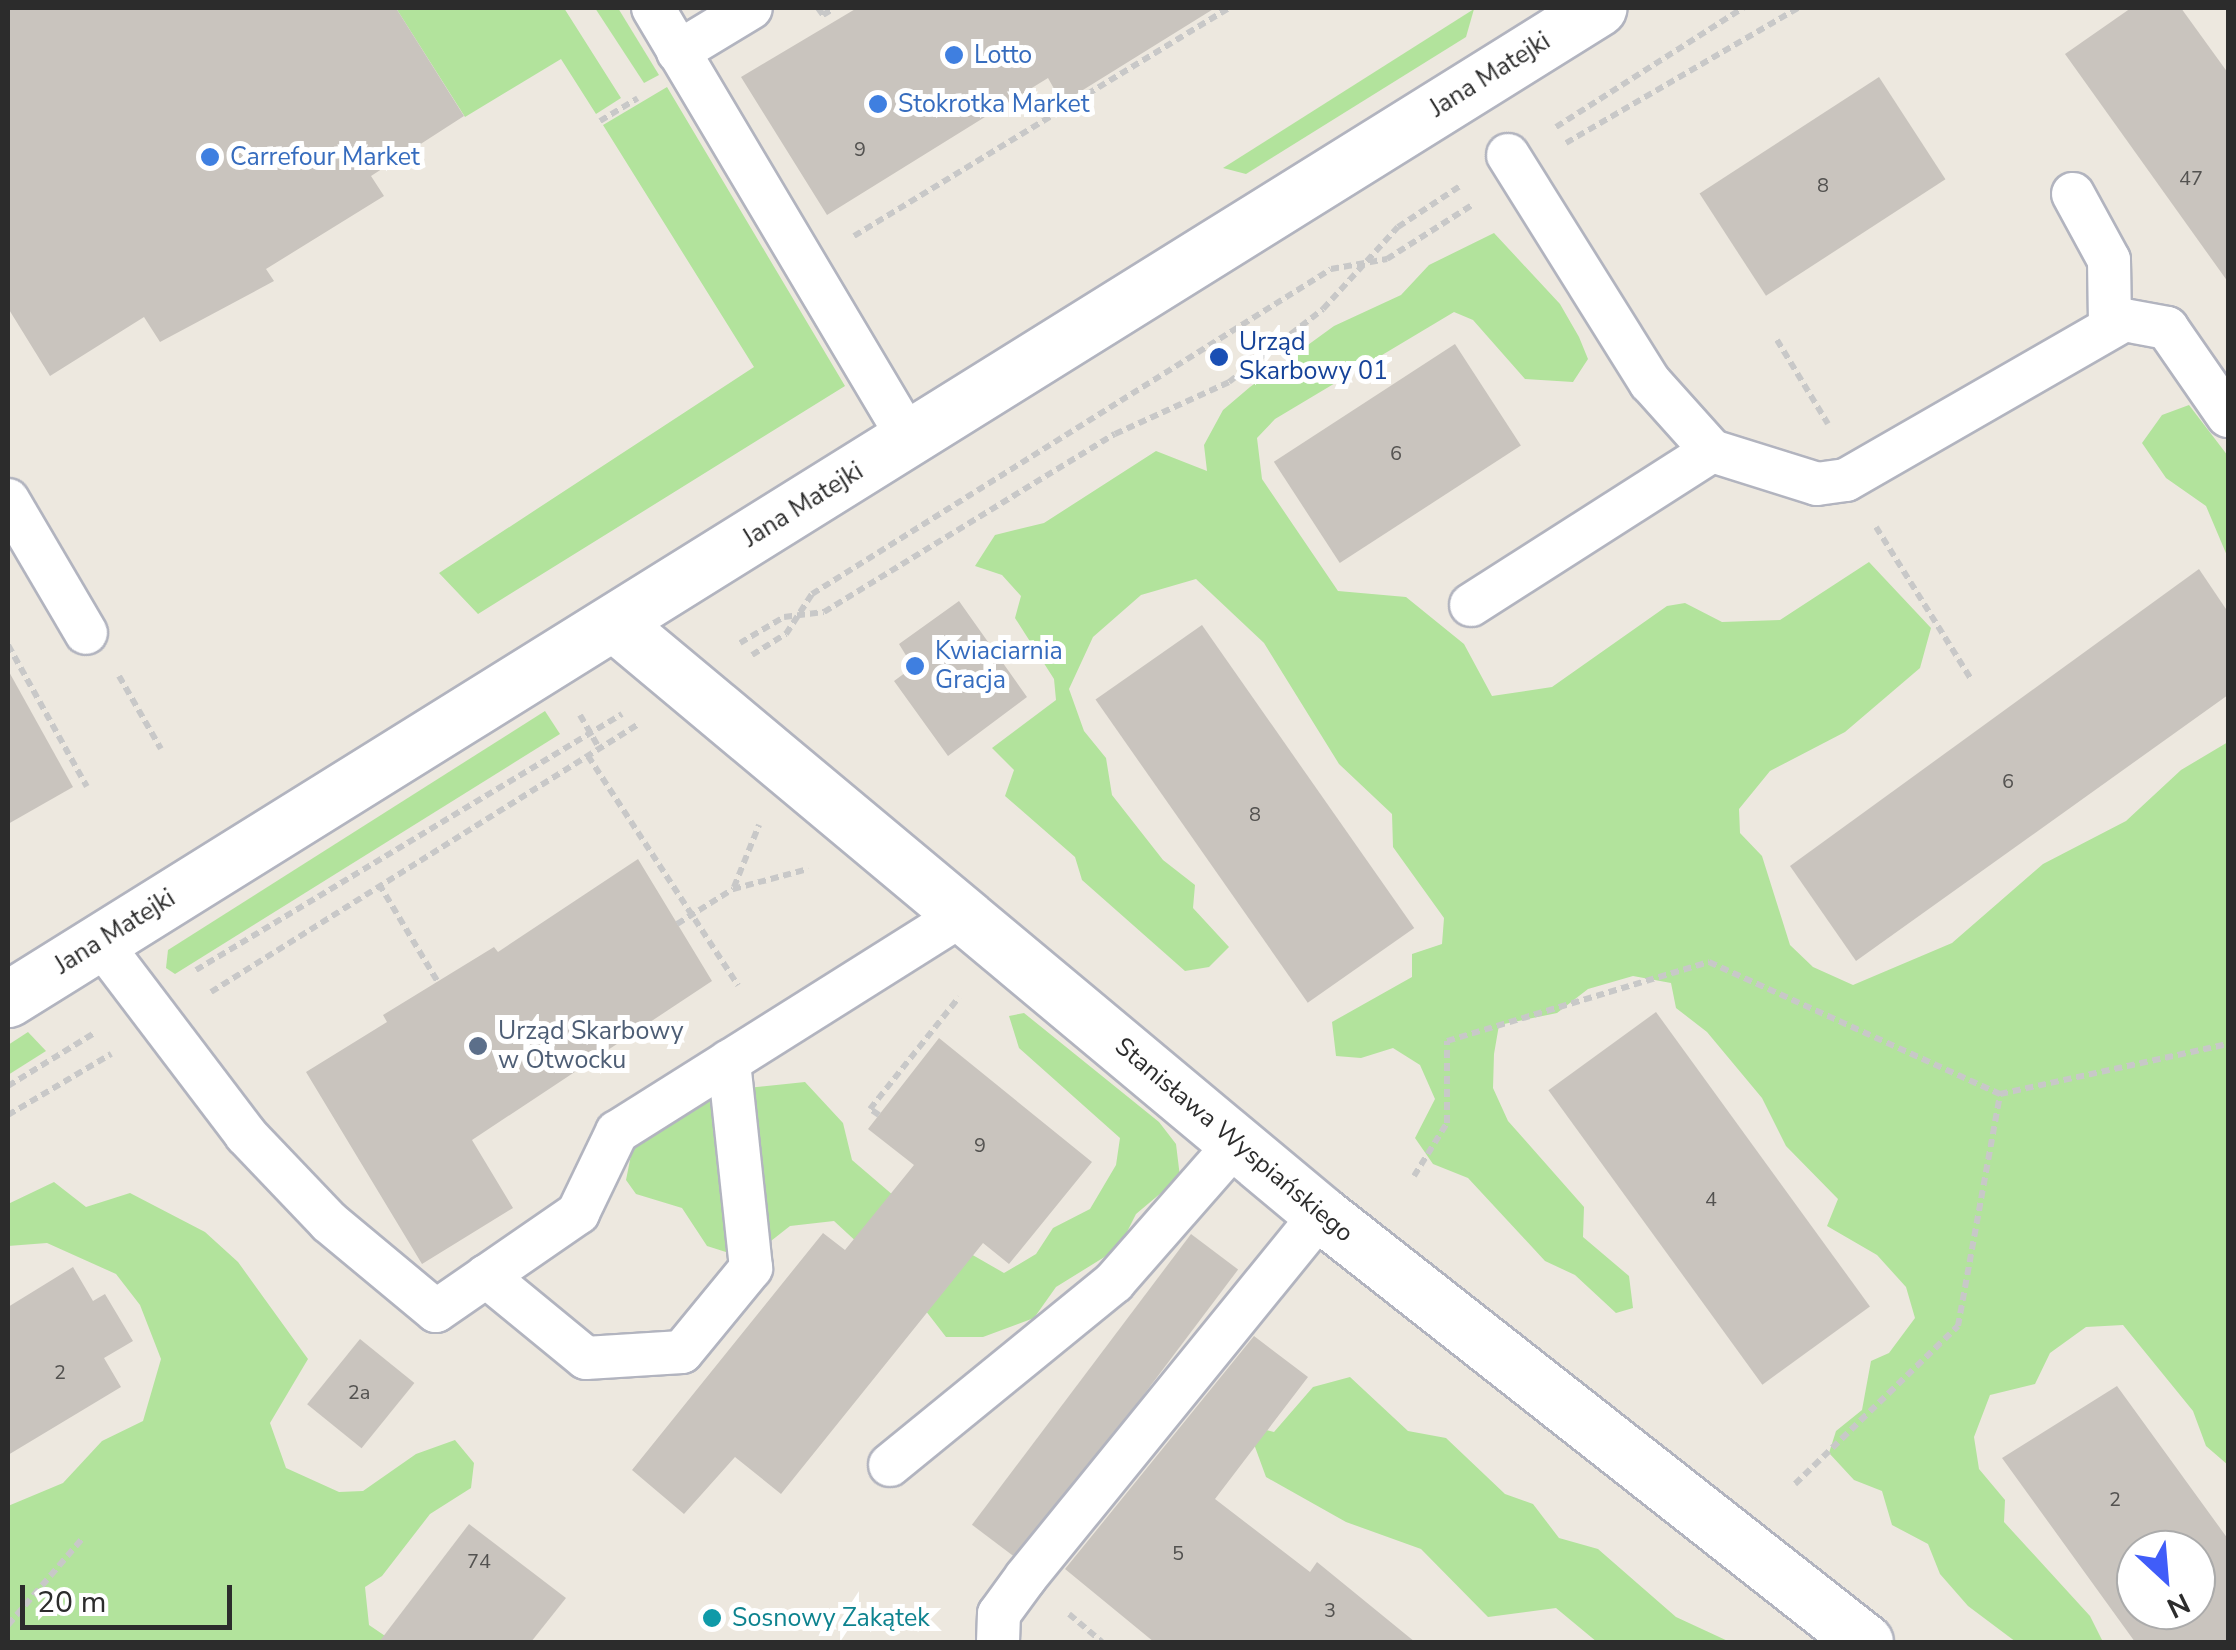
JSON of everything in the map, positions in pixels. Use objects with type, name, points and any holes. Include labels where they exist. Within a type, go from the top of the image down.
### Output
[{"type":"main road","name":"Jana Matejki","points":[[8,1000],[1598,8]]},
{"type":"main road","name":"Stanisława Wyspiańskiego","points":[[614,623],[667,697],[962,914],[1322,1214],[1865,1642]]},
{"type":"lane","points":[[653,8],[802,267],[909,439]]},
{"type":"lane","points":[[678,52],[751,8]]},
{"type":"lane","points":[[1499,174],[1650,382],[1712,451],[1817,484],[1846,480],[2110,323],[2140,319],[2168,328],[2228,416]]},
{"type":"lane","points":[[2073,194],[2109,260],[2110,323]]},
{"type":"lane","points":[[1471,606],[1712,451]]},
{"type":"lane","points":[[8,500],[86,633]]},
{"type":"lane","points":[[99,941],[246,1135],[329,1222],[436,1311],[578,1213],[617,1132],[962,914]]},
{"type":"lane","points":[[486,1276],[586,1358],[682,1352],[752,1268],[729,1061]]},
{"type":"lane","points":[[890,1465],[1114,1282],[1236,1143]]},
{"type":"lane","points":[[998,1642],[999,1614],[1017,1589],[1322,1214]]},
{"type":"path","points":[[818,8],[823,14],[834,8]]},
{"type":"path","points":[[802,267],[1229,8]]},
{"type":"path","points":[[8,1086],[155,1011],[379,884],[600,749],[667,697],[800,614],[824,612],[1115,434],[1229,382],[1366,266],[1743,8]]},
{"type":"path","points":[[1552,152],[1798,8]]},
{"type":"path","points":[[600,120],[648,92]]},
{"type":"path","points":[[739,663],[786,634],[812,594],[1331,269],[1366,266],[1398,227],[1499,174]]},
{"type":"path","points":[[1777,340],[1833,432]]},
{"type":"path","points":[[1859,526],[1871,519],[1971,679]]},
{"type":"path","points":[[8,645],[87,787]]},
{"type":"path","points":[[114,667],[161,748]]},
{"type":"path","points":[[8,1115],[155,1011],[591,733],[667,697]]},
{"type":"path","points":[[572,702],[600,749]]},
{"type":"path","points":[[588,756],[770,1036]]},
{"type":"path","points":[[733,888],[766,808]]},
{"type":"path","points":[[677,924],[733,888],[818,866]]},
{"type":"path","points":[[379,884],[438,982]]},
{"type":"path","points":[[1414,1176],[1448,1123],[1447,1041],[1709,962],[2000,1094],[2228,1044]]},
{"type":"path","points":[[878,1115],[870,1109],[972,980]]},
{"type":"path","points":[[1795,1484],[1958,1326],[2000,1094]]},
{"type":"path","points":[[8,1625],[82,1539]]},
{"type":"green space","points":[[396,8],[564,8],[621,98],[596,114],[561,59],[465,117]]},
{"type":"green space","points":[[595,8],[618,8],[659,75],[644,83]]},
{"type":"green space","points":[[1474,9],[1466,37],[1246,174],[1223,168]]},
{"type":"green space","points":[[667,87],[845,386],[478,614],[439,573],[754,367],[603,125]]},
{"type":"green space","points":[[1494,233],[1560,304],[1579,337],[1588,359],[1573,382],[1525,379],[1473,320],[1454,312],[1275,419],[1257,438],[1262,479],[1338,591],[1406,597],[1464,644],[1492,696],[1552,687],[1667,606],[1685,603],[1722,622],[1780,620],[1869,562],[1931,628],[1920,668],[1845,732],[1770,771],[1739,809],[1740,833],[1762,856],[1790,945],[1813,967],[1853,985],[1952,943],[2043,864],[2126,821],[2181,770],[2228,742],[2228,1465],[2206,1446],[2193,1411],[2123,1325],[2086,1327],[2050,1353],[2035,1384],[1990,1395],[1974,1437],[1979,1469],[2005,1500],[2004,1522],[2090,1616],[2103,1642],[2016,1642],[1968,1606],[1940,1574],[1928,1544],[1892,1525],[1882,1491],[1854,1480],[1829,1453],[1836,1431],[1862,1410],[1871,1361],[1889,1353],[1915,1318],[1906,1287],[1877,1255],[1827,1226],[1838,1199],[1786,1146],[1762,1098],[1707,1032],[1676,1008],[1671,983],[1633,976],[1588,989],[1557,1013],[1499,1025],[1494,1054],[1493,1088],[1508,1121],[1584,1207],[1583,1237],[1629,1276],[1633,1308],[1616,1313],[1575,1275],[1545,1261],[1468,1178],[1433,1164],[1415,1138],[1435,1099],[1420,1065],[1393,1048],[1361,1058],[1336,1056],[1332,1022],[1412,977],[1412,954],[1442,944],[1444,918],[1393,847],[1392,814],[1339,764],[1264,643],[1196,579],[1141,595],[1093,637],[1069,689],[1084,731],[1106,758],[1112,795],[1163,860],[1195,885],[1193,908],[1229,947],[1209,967],[1185,971],[1082,880],[1075,857],[1005,796],[1014,770],[992,748],[1056,700],[1054,679],[1015,618],[1021,596],[1002,575],[975,566],[995,535],[1044,523],[1156,451],[1207,471],[1204,445],[1223,410],[1250,387],[1334,326],[1401,295],[1429,265]]},
{"type":"green space","points":[[2189,405],[2228,456],[2228,558],[2206,506],[2166,478],[2142,443],[2162,415]]},
{"type":"green space","points":[[545,711],[560,734],[175,974],[166,968],[168,950]]},
{"type":"green space","points":[[1024,1013],[1159,1122],[1176,1144],[1180,1177],[1136,1214],[1119,1248],[1056,1287],[1034,1318],[983,1337],[946,1337],[912,1293],[834,1221],[790,1226],[748,1259],[707,1246],[682,1208],[636,1194],[626,1180],[633,1145],[720,1091],[805,1082],[843,1123],[852,1160],[943,1238],[1004,1273],[1036,1254],[1053,1228],[1090,1209],[1116,1165],[1120,1138],[1019,1048],[1009,1016]]},
{"type":"green space","points":[[28,1032],[46,1051],[8,1075],[8,1045]]},
{"type":"green space","points":[[54,1182],[86,1207],[130,1193],[205,1232],[238,1262],[308,1359],[270,1423],[286,1468],[339,1492],[363,1491],[416,1454],[455,1440],[474,1463],[471,1488],[430,1514],[382,1576],[365,1587],[369,1625],[394,1642],[8,1642],[8,1506],[63,1483],[102,1441],[143,1421],[161,1359],[140,1305],[116,1274],[47,1243],[8,1246],[8,1204]]},
{"type":"green space","points":[[1350,1377],[1408,1431],[1446,1438],[1505,1494],[1533,1504],[1559,1538],[1598,1549],[1676,1617],[1730,1642],[1597,1642],[1556,1608],[1488,1617],[1421,1549],[1346,1522],[1266,1477],[1247,1425],[1274,1432],[1313,1387]]},
{"type":"building","name":"Carrefour Market","points":[[8,8],[396,8],[464,116],[371,176],[384,196],[266,269],[274,281],[160,342],[144,317],[50,376],[8,308]]},
{"type":"building","points":[[857,8],[1215,8],[1062,103],[1048,78],[827,215],[741,77]]},
{"type":"building","points":[[2131,8],[2181,8],[2228,73],[2228,282],[2065,54]]},
{"type":"building","points":[[1879,77],[1945,179],[1766,296],[1700,194]]},
{"type":"building","points":[[1455,344],[1521,445],[1340,563],[1274,462]]},
{"type":"building","points":[[2199,569],[2228,612],[2228,695],[1856,961],[1790,866]]},
{"type":"building","points":[[959,601],[1027,697],[948,756],[894,681],[913,667],[899,644]]},
{"type":"building","points":[[1202,625],[1414,928],[1308,1003],[1096,700]]},
{"type":"building","points":[[8,670],[73,787],[8,824]]},
{"type":"building","name":"Urząd Skarbowy w Otwocku","points":[[638,859],[712,981],[472,1140],[513,1208],[422,1264],[306,1072],[387,1022],[383,1015],[494,947],[498,952]]},
{"type":"building","points":[[1656,1012],[1870,1306],[1762,1385],[1548,1090]]},
{"type":"building","points":[[939,1038],[1092,1162],[1009,1264],[983,1243],[781,1494],[735,1457],[684,1514],[632,1470],[823,1233],[845,1250],[914,1165],[868,1129]]},
{"type":"building","points":[[1191,1234],[1238,1270],[1019,1560],[972,1525]]},
{"type":"building","points":[[73,1267],[93,1301],[105,1294],[133,1341],[104,1358],[121,1387],[8,1455],[8,1307]]},
{"type":"building","points":[[1254,1336],[1308,1377],[1215,1499],[1310,1572],[1317,1562],[1415,1642],[1154,1642],[1065,1569]]},
{"type":"building","points":[[360,1339],[414,1383],[362,1448],[307,1404]]},
{"type":"building","points":[[2117,1386],[2228,1539],[2228,1642],[2135,1642],[2126,1630],[2216,1630],[2216,1530],[2116,1530],[2116,1616],[2002,1458]]},
{"type":"building","points":[[469,1524],[566,1598],[531,1642],[379,1642]]},
{"type":"place","name":"Lotto","points":[[954,55]]},
{"type":"place","name":"Stokrotka Market","points":[[878,104]]},
{"type":"place","name":"Carrefour Market","points":[[210,157]]},
{"type":"place","name":"Urząd Skarbowy 01","points":[[1219,357]]},
{"type":"place","name":"Kwiaciarnia Gracja","points":[[915,666]]},
{"type":"place","name":"Urząd Skarbowy w Otwocku","points":[[478,1046]]},
{"type":"place","name":"Sosnowy Zakątek","points":[[712,1618]]}]
